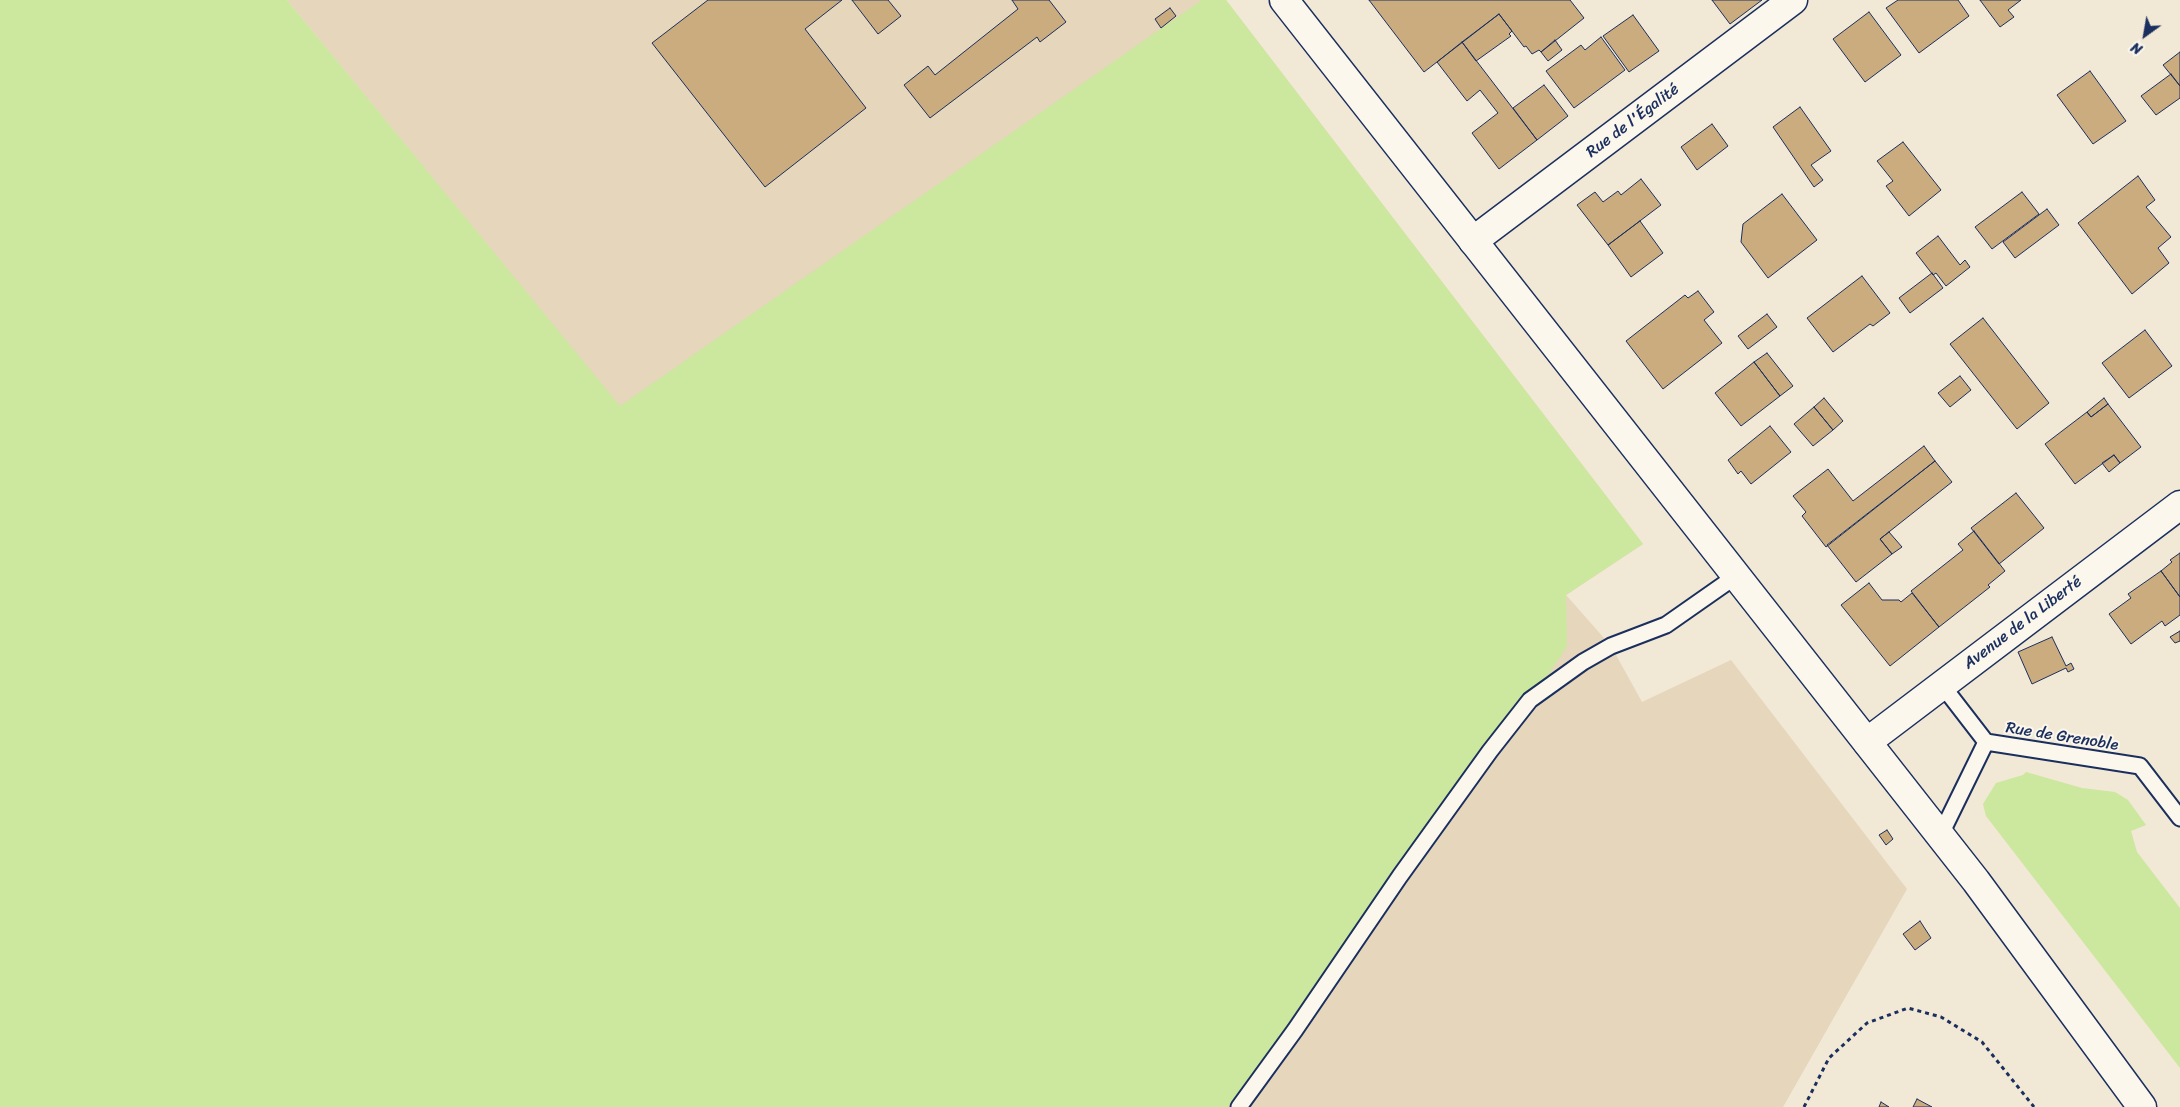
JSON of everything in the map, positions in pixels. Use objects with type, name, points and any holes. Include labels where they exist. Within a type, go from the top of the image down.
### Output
[{"type":"main road","points":[[1284,0],[1976,881],[2142,1107]]},
{"type":"main road","name":"Rue de l'Égalité","points":[[1473,241],[1793,0]]},
{"type":"main road","name":"Avenue de la Liberté","points":[[1867,742],[2180,505]]},
{"type":"lane","points":[[1240,1107],[1400,876],[1467,782],[1530,700],[1583,662],[1611,646],[1666,624],[1736,576]]},
{"type":"lane","name":"Rue de Grenoble","points":[[1942,685],[1986,742],[2140,766],[2180,818]]},
{"type":"lane","points":[[1940,836],[1986,742]]},
{"type":"path","points":[[1804,1107],[1829,1058],[1867,1023],[1908,1008],[1941,1017],[1982,1042],[2034,1107]]},
{"type":"shaded area","points":[[287,0],[1226,0],[1643,544],[1566,595],[1611,646],[1642,702],[1731,660],[1907,889],[1783,1107],[0,1107],[619,406]]},
{"type":"green space","points":[[0,0],[287,0],[620,406],[1202,0],[1226,0],[1643,544],[1566,595],[1567,646],[1489,766],[1228,1107],[0,1107]]},
{"type":"green space","points":[[2026,772],[2082,788],[2115,792],[2128,800],[2146,825],[2131,831],[2137,852],[2180,908],[2180,1068],[1986,816],[1983,804],[1996,783],[2023,775]]},
{"type":"building","points":[[708,0],[842,0],[805,29],[866,108],[765,187],[652,43]]},
{"type":"building","points":[[852,0],[888,0],[901,16],[878,34]]},
{"type":"building","points":[[1012,0],[1049,0],[1066,22],[1040,42],[1037,37],[930,118],[904,85],[928,66],[935,75],[1018,9]]},
{"type":"building","points":[[1369,0],[1570,0],[1584,18],[1541,52],[1539,50],[1532,54],[1526,46],[1524,47],[1499,14],[1424,72]]},
{"type":"building","points":[[1712,0],[1762,0],[1730,24]]},
{"type":"building","points":[[1898,0],[1958,0],[1969,16],[1919,53],[1886,8]]},
{"type":"building","points":[[1980,0],[2021,0],[2008,10],[2014,17],[2000,27]]},
{"type":"building","points":[[1170,8],[1176,16],[1161,28],[1155,19]]},
{"type":"building","points":[[1869,12],[1901,55],[1865,82],[1833,39]]},
{"type":"building","points":[[1499,14],[1512,31],[1509,34],[1511,36],[1476,61],[1462,42]]},
{"type":"building","points":[[1633,15],[1659,51],[1629,72],[1603,36]]},
{"type":"building","points":[[1601,37],[1625,70],[1574,108],[1546,71],[1581,45],[1585,50]]},
{"type":"building","points":[[1555,40],[1562,50],[1548,61],[1541,52]]},
{"type":"building","points":[[1462,42],[1537,140],[1499,169],[1472,133],[1498,113],[1480,90],[1467,101],[1437,62]]},
{"type":"building","points":[[2180,52],[2180,86],[2163,65]]},
{"type":"building","points":[[2090,71],[2126,121],[2093,144],[2057,95]]},
{"type":"building","points":[[2171,74],[2180,86],[2180,98],[2156,115],[2141,96]]},
{"type":"building","points":[[1544,85],[1568,116],[1537,140],[1513,108]]},
{"type":"building","points":[[1800,107],[1831,151],[1811,165],[1823,180],[1814,187],[1773,127]]},
{"type":"building","points":[[1712,124],[1728,146],[1697,170],[1681,147]]},
{"type":"building","points":[[1903,142],[1941,190],[1909,216],[1886,186],[1893,181],[1877,161]]},
{"type":"building","points":[[2138,176],[2155,200],[2146,207],[2171,237],[2158,248],[2169,263],[2132,294],[2078,223]]},
{"type":"building","points":[[1641,179],[1661,205],[1608,245],[1577,205],[1595,192],[1603,202],[1618,191],[1621,195]]},
{"type":"building","points":[[2022,192],[2039,214],[1992,249],[1975,227]]},
{"type":"building","points":[[1782,194],[1817,240],[1768,278],[1741,242],[1743,224]]},
{"type":"building","points":[[2047,209],[2059,225],[2015,258],[2003,242]]},
{"type":"building","points":[[1640,221],[1663,253],[1631,277],[1608,245]]},
{"type":"building","points":[[1938,236],[1960,265],[1965,260],[1970,267],[1946,286],[1936,273],[1933,275],[1916,253]]},
{"type":"building","points":[[1932,273],[1943,288],[1910,313],[1899,298]]},
{"type":"building","points":[[1862,276],[1890,313],[1873,326],[1870,324],[1833,352],[1807,318]]},
{"type":"building","points":[[1698,291],[1714,312],[1704,320],[1722,343],[1663,389],[1626,341],[1685,295],[1688,298]]},
{"type":"building","points":[[1767,314],[1777,327],[1748,349],[1738,336]]},
{"type":"building","points":[[1983,318],[2049,403],[2017,429],[1950,344]]},
{"type":"building","points":[[2145,330],[2172,366],[2129,398],[2102,363]]},
{"type":"building","points":[[1767,353],[1793,386],[1780,396],[1754,362]]},
{"type":"building","points":[[1754,362],[1780,396],[1741,426],[1715,393]]},
{"type":"building","points":[[1960,376],[1971,390],[1950,407],[1938,393]]},
{"type":"building","points":[[1824,398],[1843,421],[1833,430],[1814,407]]},
{"type":"building","points":[[2104,398],[2108,404],[2091,417],[2087,412]]},
{"type":"building","points":[[2108,404],[2141,447],[2120,463],[2114,455],[2075,484],[2045,444],[2087,412],[2091,417]]},
{"type":"building","points":[[1814,407],[1833,430],[1813,446],[1794,424]]},
{"type":"building","points":[[1770,426],[1791,452],[1751,484],[1741,471],[1738,474],[1728,460]]},
{"type":"building","points":[[1924,446],[1935,461],[1826,547],[1802,516],[1806,512],[1793,496],[1828,469],[1853,501]]},
{"type":"building","points":[[2114,455],[2120,463],[2109,472],[2102,463]]},
{"type":"building","points":[[1935,461],[1952,482],[1880,539],[1892,554],[1856,582],[1827,545]]},
{"type":"building","points":[[2016,493],[2044,528],[1999,564],[1971,528]]},
{"type":"building","points":[[1974,531],[2005,571],[1988,585],[1990,587],[1939,627],[1911,591],[1963,550],[1958,544]]},
{"type":"building","points":[[1889,532],[1902,547],[1892,554],[1880,539]]},
{"type":"building","points":[[2180,553],[2180,597],[2161,571],[2172,562],[2170,560]]},
{"type":"building","points":[[2161,571],[2180,597],[2180,615],[2165,626],[2162,621],[2131,644],[2109,614],[2131,598],[2128,594]]},
{"type":"building","points":[[1869,583],[1882,600],[1899,600],[1901,602],[1912,593],[1939,627],[1890,666],[1841,605]]},
{"type":"building","points":[[2180,631],[2180,641],[2175,643],[2170,637]]},
{"type":"building","points":[[2052,637],[2066,666],[2071,663],[2074,669],[2068,672],[2066,668],[2032,684],[2018,652]]},
{"type":"building","points":[[1887,830],[1893,839],[1886,845],[1879,835]]},
{"type":"building","points":[[1920,921],[1931,938],[1915,950],[1903,934]]},
{"type":"building","points":[[1917,1099],[1932,1107],[1913,1107]]},
{"type":"building","points":[[1881,1102],[1889,1107],[1879,1107]]}]
